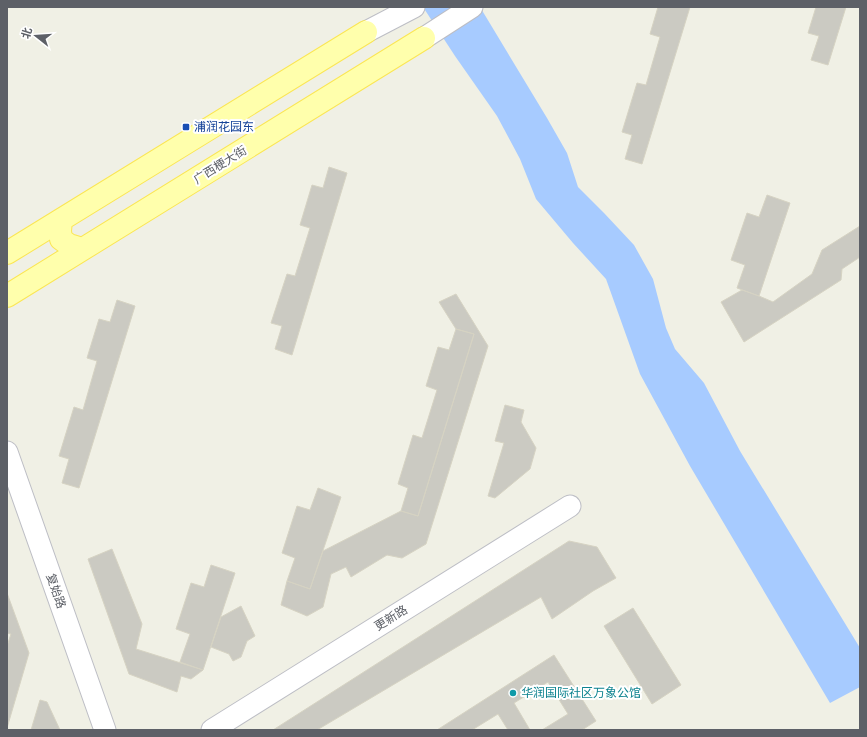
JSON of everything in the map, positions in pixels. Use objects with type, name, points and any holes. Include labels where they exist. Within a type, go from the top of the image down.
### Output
[{"type":"main road","points":[[7,253],[366,32]]},
{"type":"main road","name":"广西梗大街","points":[[7,296],[424,38]]},
{"type":"main road","points":[[61,220],[61,239],[69,245],[82,249]]},
{"type":"street","name":"广西梗大街","points":[[424,38],[472,7]]},
{"type":"street","points":[[366,32],[412,8]]},
{"type":"street","name":"复始路","points":[[7,452],[105,730]]},
{"type":"street","name":"更新路","points":[[212,730],[570,506]]},
{"type":"water","points":[[423,7],[480,7],[567,153],[578,187],[634,245],[653,279],[666,328],[675,349],[704,383],[740,451],[860,648],[860,687],[830,703],[690,466],[640,374],[606,279],[536,199],[520,159],[497,116]]},
{"type":"building","points":[[658,7],[690,7],[642,164],[625,159],[632,135],[622,132],[637,83],[646,85],[660,37],[650,34]]},
{"type":"building","points":[[816,7],[846,7],[828,65],[811,60],[819,36],[808,33]]},
{"type":"building","points":[[329,167],[347,173],[292,355],[275,349],[282,326],[271,323],[287,274],[295,276],[310,228],[300,225],[312,185],[323,188]]},
{"type":"building","points":[[767,195],[790,203],[759,296],[737,288],[745,265],[731,260],[747,213],[759,217]]},
{"type":"building","points":[[860,226],[860,257],[842,269],[841,280],[744,342],[721,302],[742,290],[773,302],[812,274],[822,250]]},
{"type":"building","points":[[456,294],[488,346],[426,544],[402,558],[387,555],[351,577],[346,567],[331,574],[323,607],[307,616],[281,605],[287,581],[310,589],[323,551],[401,511],[418,516],[474,334],[456,329],[439,302]]},
{"type":"building","points":[[117,300],[135,306],[79,488],[62,483],[69,459],[59,456],[74,407],[83,410],[97,361],[87,358],[99,319],[110,322]]},
{"type":"building","points":[[456,329],[474,334],[418,516],[401,511],[408,488],[398,484],[413,435],[422,438],[437,390],[426,386],[438,347],[449,350]]},
{"type":"building","points":[[505,405],[524,410],[521,422],[536,448],[530,469],[495,498],[488,496],[504,443],[495,441]]},
{"type":"building","points":[[318,488],[341,497],[310,589],[287,581],[295,558],[282,553],[297,506],[310,510]]},
{"type":"building","points":[[569,541],[597,547],[616,578],[593,591],[552,619],[541,597],[317,730],[273,730]]},
{"type":"building","points":[[112,549],[142,624],[136,649],[203,670],[191,679],[181,676],[177,692],[129,674],[88,559]]},
{"type":"building","points":[[211,565],[235,573],[203,670],[180,662],[190,634],[176,629],[191,583],[204,587]]},
{"type":"building","points":[[7,593],[29,653],[7,728],[7,646],[11,634],[7,633]]},
{"type":"building","points":[[241,606],[255,636],[247,641],[241,657],[233,661],[229,654],[211,647],[221,617]]},
{"type":"building","points":[[633,608],[681,685],[652,704],[604,626]]},
{"type":"building","name":"华润国际社区万象公馆","points":[[554,655],[596,721],[582,730],[542,730],[568,714],[548,682],[514,703],[530,730],[508,730],[498,714],[472,730],[437,730]]},
{"type":"building","points":[[40,700],[47,702],[60,730],[31,730]]},
{"type":"place","name":"浦润花园东","points":[[186,127]]},
{"type":"place","name":"华润国际社区万象公馆","points":[[513,693]]}]
